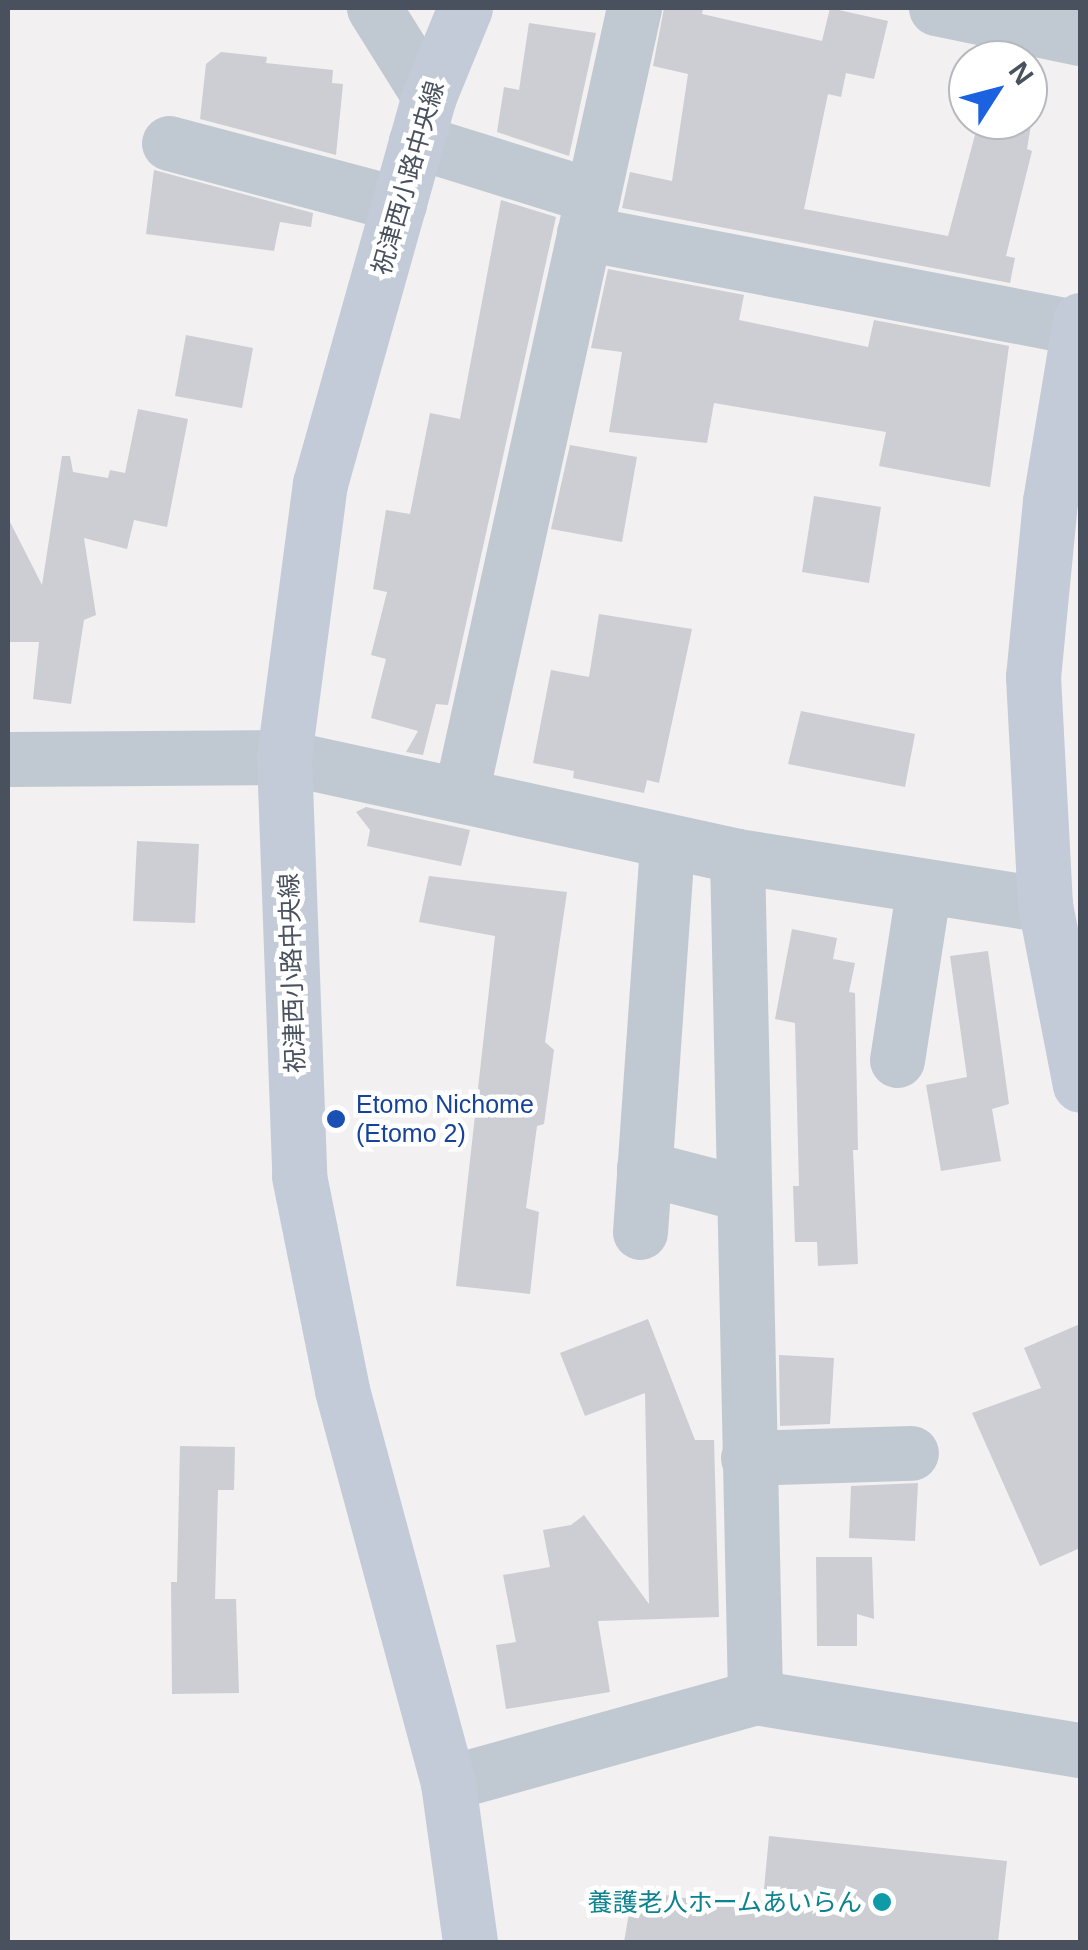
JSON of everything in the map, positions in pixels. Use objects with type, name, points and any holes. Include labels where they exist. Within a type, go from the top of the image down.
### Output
[{"type":"main road","name":"祝津西小路中央線","points":[[464,8],[423,118],[320,484],[284,757],[299,1176],[342,1390],[448,1783],[470,1942]]},
{"type":"main road","points":[[1080,320],[1050,500],[1033,676],[1045,905],[1080,1085]]},
{"type":"street","points":[[374,8],[423,118],[589,215],[1080,328]]},
{"type":"street","points":[[461,794],[634,8]]},
{"type":"street","points":[[936,8],[1080,38]]},
{"type":"street","points":[[169,144],[399,204]]},
{"type":"street","points":[[8,759],[284,757],[736,856],[1045,905]]},
{"type":"street","points":[[640,1232],[667,841]]},
{"type":"street","points":[[736,856],[755,1697]]},
{"type":"street","points":[[897,1060],[924,886]]},
{"type":"street","points":[[644,1168],[744,1194]]},
{"type":"street","points":[[748,1458],[911,1453]]},
{"type":"street","points":[[448,1783],[755,1697],[1080,1750]]},
{"type":"building","points":[[664,8],[703,8],[702,14],[822,41],[830,8],[888,21],[874,79],[846,73],[841,97],[828,94],[804,209],[948,236],[974,140],[1028,140],[1027,149],[1032,151],[1006,256],[1015,258],[1010,283],[622,208],[630,172],[672,181],[688,74],[653,66]]},
{"type":"building","points":[[529,23],[596,33],[569,156],[497,132],[504,87],[519,90]]},
{"type":"building","points":[[221,52],[267,57],[266,63],[333,70],[332,83],[343,84],[336,155],[200,119],[206,64]]},
{"type":"building","points":[[154,170],[313,213],[311,227],[280,222],[274,251],[146,234]]},
{"type":"building","points":[[501,200],[556,217],[448,705],[436,704],[423,755],[406,752],[418,731],[371,718],[386,659],[371,655],[387,592],[373,589],[386,510],[410,514],[430,413],[460,419]]},
{"type":"building","points":[[608,269],[744,295],[739,320],[868,347],[874,320],[1009,346],[990,487],[879,466],[886,432],[714,403],[707,443],[609,432],[622,352],[591,348]]},
{"type":"building","points":[[186,335],[253,348],[242,408],[175,396]]},
{"type":"building","points":[[138,409],[188,419],[167,527],[134,520],[127,549],[84,538],[96,615],[84,620],[71,704],[33,699],[39,642],[8,642],[8,518],[42,585],[62,456],[70,456],[73,472],[108,478],[110,470],[125,473]]},
{"type":"building","points":[[570,445],[637,457],[622,542],[551,529]]},
{"type":"building","points":[[814,496],[881,507],[869,583],[802,572]]},
{"type":"building","points":[[599,614],[692,629],[659,783],[647,780],[644,793],[573,778],[574,771],[533,763],[551,670],[589,677]]},
{"type":"building","points":[[801,711],[915,734],[905,787],[788,764]]},
{"type":"building","points":[[366,807],[470,830],[461,866],[367,846],[370,830],[356,812]]},
{"type":"building","points":[[137,841],[199,844],[195,923],[133,921]]},
{"type":"building","points":[[429,876],[567,892],[545,1042],[554,1050],[544,1124],[537,1126],[526,1208],[539,1212],[530,1294],[456,1286],[495,936],[419,922]]},
{"type":"building","points":[[792,929],[837,938],[833,959],[855,963],[849,992],[855,993],[858,1150],[853,1150],[858,1264],[818,1266],[817,1242],[795,1242],[793,1186],[799,1186],[795,1023],[775,1019]]},
{"type":"building","points":[[988,951],[1009,1104],[992,1109],[1001,1161],[941,1171],[926,1085],[967,1077],[950,956]]},
{"type":"building","points":[[648,1319],[695,1440],[714,1440],[719,1617],[598,1621],[610,1692],[506,1709],[496,1645],[516,1642],[503,1575],[550,1567],[543,1530],[571,1525],[584,1515],[649,1604],[645,1393],[585,1416],[560,1353]]},
{"type":"building","points":[[1080,1324],[1080,1548],[1040,1566],[972,1413],[1041,1388],[1024,1348]]},
{"type":"building","points":[[779,1355],[834,1358],[830,1424],[780,1426]]},
{"type":"building","points":[[180,1446],[235,1447],[234,1490],[218,1490],[215,1599],[236,1599],[239,1693],[172,1694],[171,1582],[177,1582]]},
{"type":"building","points":[[918,1483],[915,1541],[849,1538],[851,1486]]},
{"type":"building","points":[[816,1557],[872,1557],[874,1619],[857,1614],[857,1646],[817,1646]]},
{"type":"building","name":"養護老人ホームあいらん","points":[[769,1836],[1007,1861],[998,1942],[624,1942],[633,1890],[762,1910]]},
{"type":"place","name":"Etomo Nichome (Etomo 2)","points":[[336,1119]]},
{"type":"place","name":"養護老人ホームあいらん","points":[[882,1902]]}]
